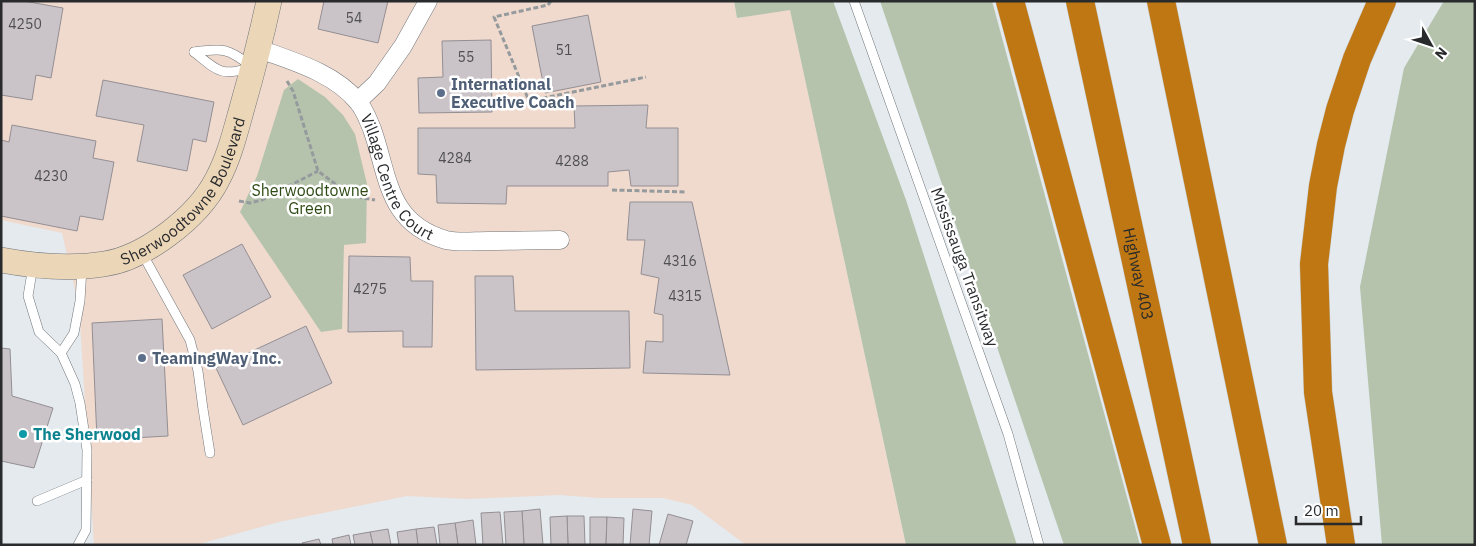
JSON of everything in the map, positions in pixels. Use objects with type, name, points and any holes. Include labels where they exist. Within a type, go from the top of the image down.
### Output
[{"type":"highway","points":[[1010,1],[1157,545]]},
{"type":"highway","name":"Highway 403","points":[[1080,1],[1197,545]]},
{"type":"highway","points":[[1161,1],[1273,545]]},
{"type":"highway","points":[[1341,545],[1318,392],[1314,264],[1322,195],[1331,145],[1340,110],[1357,59],[1382,1]]},
{"type":"street","name":"Sherwoodtowne Boulevard","points":[[1,260],[70,267],[105,264],[156,243],[179,226],[200,206],[217,181],[232,145],[256,58],[268,1]]},
{"type":"street","points":[[358,101],[378,82],[403,46],[428,1]]},
{"type":"street","name":"Village Centre Court","points":[[256,58],[318,71],[358,101],[365,111],[389,189],[399,210],[413,223],[430,234],[448,240],[473,242],[560,240]]},
{"type":"lane","name":"Mississauga Transitway","points":[[854,1],[1008,434],[1039,545]]},
{"type":"lane","points":[[220,49],[256,58],[231,74],[216,69],[194,52],[220,49]]},
{"type":"lane","points":[[140,251],[190,340],[198,371],[202,409],[210,453]]},
{"type":"lane","points":[[34,264],[28,296],[39,332],[61,353],[75,384],[80,403],[87,450],[87,480],[86,530],[78,545]]},
{"type":"lane","points":[[61,353],[74,333],[80,301],[82,266]]},
{"type":"lane","points":[[37,500],[87,480]]},
{"type":"path","points":[[551,1],[548,5],[494,17],[529,101],[646,77]]},
{"type":"path","points":[[284,76],[293,91],[318,171],[357,197],[377,200]]},
{"type":"path","points":[[239,201],[250,203],[262,200],[318,171]]},
{"type":"path","points":[[612,190],[686,192]]},
{"type":"shaded area","points":[[1,1],[734,1],[737,18],[790,9],[906,545],[746,545],[692,505],[663,498],[599,498],[560,495],[466,499],[407,496],[279,522],[196,545],[94,545],[79,307],[62,233],[1,220]]},
{"type":"green space","points":[[734,1],[833,1],[906,200],[1017,545],[906,545],[790,10],[737,18]]},
{"type":"green space","points":[[880,1],[992,1],[1140,545],[1064,545]]},
{"type":"green space","points":[[1444,1],[1475,1],[1475,545],[1382,545],[1360,287],[1404,68]]},
{"type":"green space","name":"Sherwoodtowne Green","points":[[298,79],[325,97],[343,115],[355,134],[367,184],[366,243],[344,245],[342,329],[321,332],[240,212],[257,176],[284,90]]},
{"type":"building","points":[[1,1],[24,1],[63,8],[51,78],[36,75],[32,100],[1,95]]},
{"type":"building","points":[[324,1],[388,1],[378,43],[318,29]]},
{"type":"building","points":[[588,15],[601,82],[545,93],[532,26]]},
{"type":"building","points":[[491,40],[492,112],[419,113],[418,78],[443,77],[442,41]]},
{"type":"building","points":[[103,80],[214,102],[206,142],[193,139],[187,171],[137,161],[144,125],[96,116]]},
{"type":"building","points":[[648,105],[646,128],[678,128],[678,186],[631,186],[629,170],[608,172],[608,186],[507,186],[506,204],[437,203],[436,175],[418,174],[418,128],[575,128],[574,106]]},
{"type":"building","points":[[12,125],[96,141],[93,158],[114,162],[103,220],[80,216],[77,231],[1,216],[1,140],[9,142]]},
{"type":"building","points":[[630,202],[692,202],[730,375],[643,373],[646,341],[663,342],[663,315],[654,313],[659,278],[641,274],[645,240],[627,240]]},
{"type":"building","points":[[242,244],[271,297],[212,329],[183,275]]},
{"type":"building","points":[[349,256],[410,257],[411,281],[433,281],[432,347],[403,347],[403,331],[348,332]]},
{"type":"building","points":[[475,276],[513,276],[515,311],[629,311],[630,368],[476,370]]},
{"type":"building","points":[[162,319],[168,436],[97,440],[92,323]]},
{"type":"building","points":[[306,326],[332,383],[243,425],[216,368]]},
{"type":"building","name":"The Sherwood","points":[[1,348],[10,349],[12,396],[53,408],[34,468],[1,461]]},
{"type":"building","points":[[540,509],[543,545],[524,545],[522,511]]},
{"type":"building","points":[[633,509],[652,511],[649,545],[630,545]]},
{"type":"building","points":[[522,511],[524,545],[506,545],[504,512]]},
{"type":"building","points":[[500,512],[503,545],[483,545],[481,513]]},
{"type":"building","points":[[668,514],[693,521],[686,545],[659,545]]},
{"type":"building","points":[[567,516],[584,516],[585,545],[568,545]]},
{"type":"building","points":[[567,516],[568,545],[551,545],[550,517]]},
{"type":"building","points":[[590,517],[607,517],[606,545],[590,545]]},
{"type":"building","points":[[607,517],[624,518],[623,545],[606,545]]},
{"type":"building","points":[[473,520],[476,545],[458,545],[455,523]]},
{"type":"building","points":[[455,523],[458,545],[440,545],[438,525]]},
{"type":"building","points":[[434,527],[437,545],[418,545],[416,529]]},
{"type":"building","points":[[388,529],[391,545],[373,545],[370,532]]},
{"type":"building","points":[[416,529],[418,545],[399,545],[397,532]]},
{"type":"building","points":[[370,532],[373,545],[355,545],[353,535]]},
{"type":"building","points":[[349,535],[351,545],[333,545],[332,539]]},
{"type":"building","points":[[319,539],[321,545],[303,545],[302,543]]},
{"type":"place","name":"International Executive Coach","points":[[441,93]]},
{"type":"place","name":"TeamingWay Inc.","points":[[142,358]]},
{"type":"place","name":"The Sherwood","points":[[23,434]]}]
